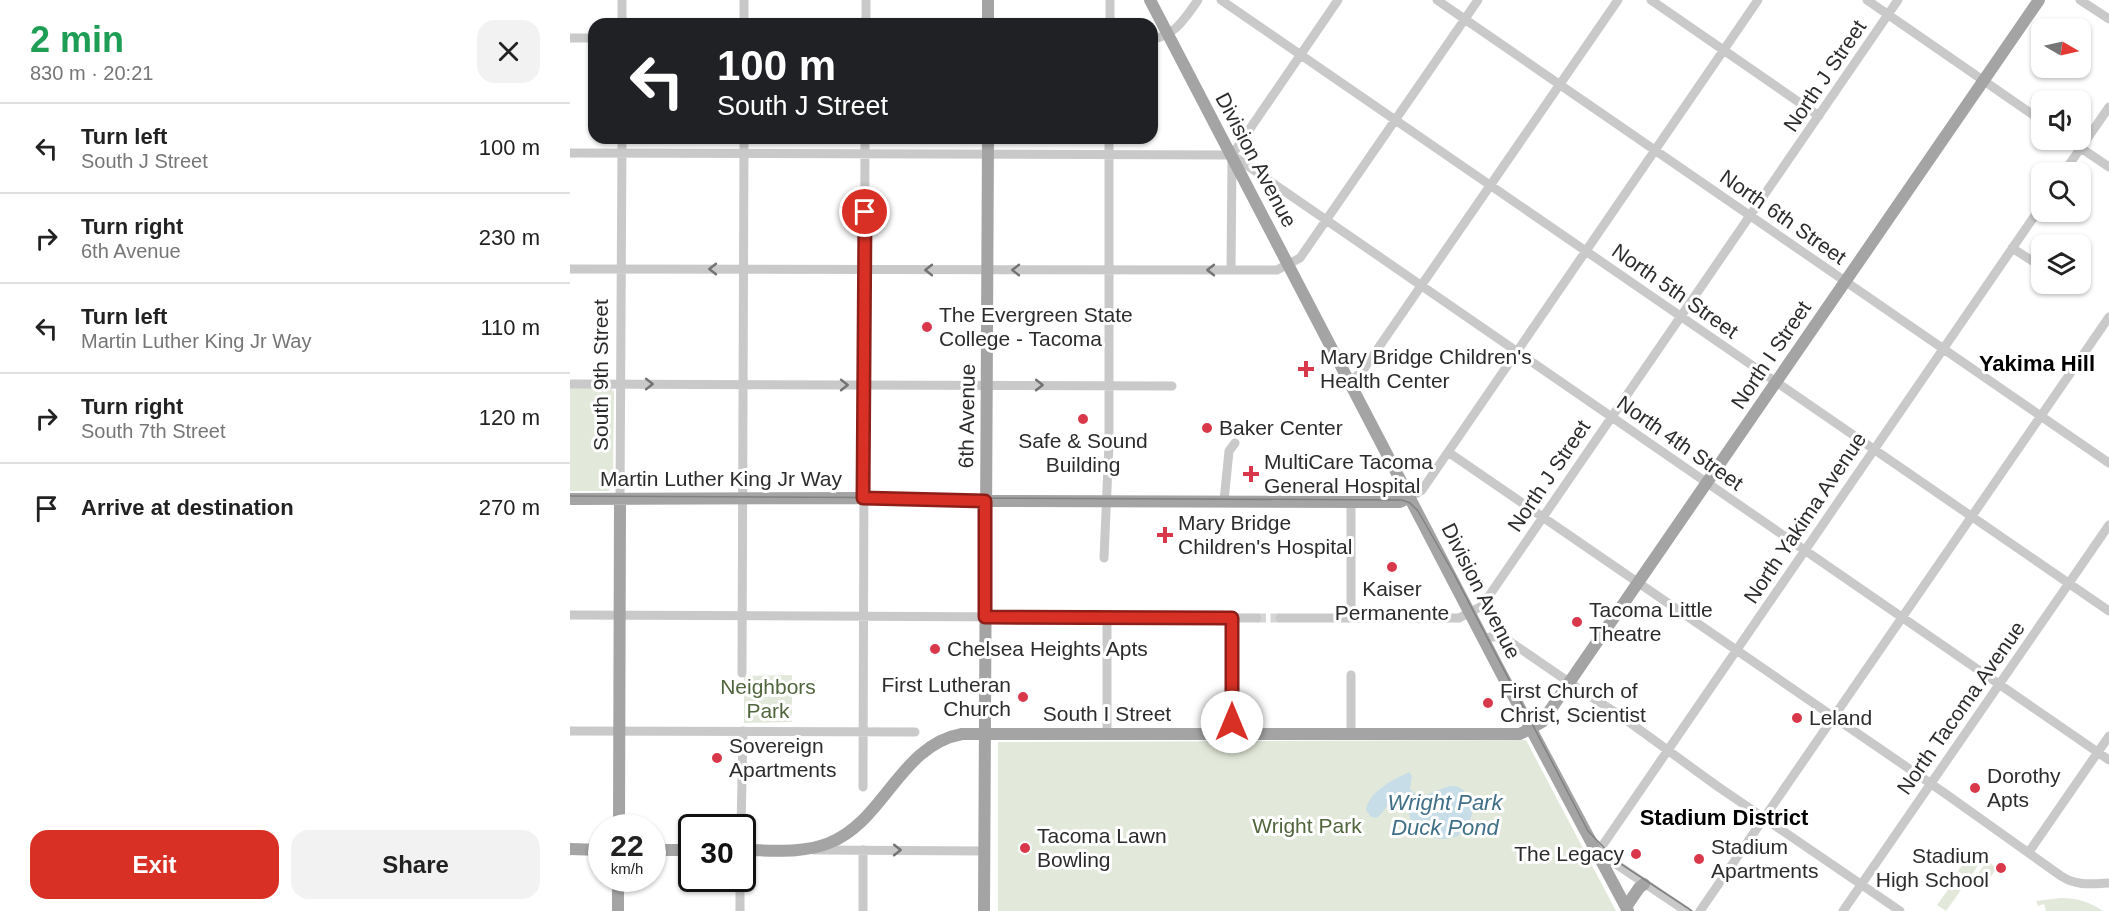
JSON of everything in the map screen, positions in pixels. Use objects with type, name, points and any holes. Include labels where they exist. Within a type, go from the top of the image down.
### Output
[{"type":"main road","points":[[988,0],[988,18]]},
{"type":"main road","name":"Division Avenue","points":[[1150,0],[1627,909]]},
{"type":"main road","name":"North I Street","points":[[1532,728],[1542,722],[2039,0]]},
{"type":"main road","name":"6th Avenue","points":[[984,911],[988,144]]},
{"type":"main road","name":"Martin Luther King Jr Way","points":[[570,499],[863,498],[985,501],[1400,502],[1410,497]]},
{"type":"main road","name":"South 9th Street","points":[[619,814],[621,499]]},
{"type":"main road","name":"South I Street","points":[[756,850],[797,850],[822,846],[847,834],[916,758],[928,748],[953,735],[985,733],[1520,734],[1532,728]]},
{"type":"main road","points":[[570,849],[588,850]]},
{"type":"main road","points":[[1627,909],[1639,888],[1644,884]]},
{"type":"main road","points":[[618,892],[618,911]]},
{"type":"street","points":[[622,0],[622,18]]},
{"type":"street","points":[[744,0],[744,18]]},
{"type":"street","points":[[866,0],[866,18]]},
{"type":"street","points":[[1110,0],[1110,18]]},
{"type":"street","points":[[1158,37],[1179,27],[1198,0]]},
{"type":"street","name":"North 5th Street","points":[[1221,0],[2109,611]]},
{"type":"street","points":[[1231,270],[1232,155],[1338,0]]},
{"type":"street","name":"North 6th Street","points":[[1437,0],[2109,463]]},
{"type":"street","points":[[570,269],[1277,270],[1300,258],[1478,0]]},
{"type":"street","points":[[1349,381],[1360,375],[1618,0]]},
{"type":"street","points":[[1651,0],[1819,116]]},
{"type":"street","points":[[1410,497],[1422,490],[1758,0]]},
{"type":"street","points":[[1867,0],[2031,114]]},
{"type":"street","name":"North J Street","points":[[1471,613],[1482,606],[1898,0]]},
{"type":"street","points":[[2080,0],[2109,20]]},
{"type":"street","points":[[570,38],[588,38]]},
{"type":"street","points":[[2091,133],[2109,107]]},
{"type":"street","name":"South 9th Street","points":[[621,499],[622,144]]},
{"type":"street","points":[[742,673],[744,144]]},
{"type":"street","points":[[863,788],[866,144]]},
{"type":"street","points":[[1104,558],[1108,490],[1109,144]]},
{"type":"street","points":[[2085,150],[2109,167]]},
{"type":"street","points":[[570,153],[1232,155]]},
{"type":"street","name":"North 4th Street","points":[[1232,155],[2109,760]]},
{"type":"street","name":"North Yakima Avenue","points":[[1598,852],[1667,748],[2031,221]]},
{"type":"street","points":[[2012,248],[2031,260]]},
{"type":"street","points":[[1700,911],[2109,317]]},
{"type":"street","points":[[570,384],[1172,386]]},
{"type":"street","points":[[1224,501],[1229,451],[1235,443]]},
{"type":"street","points":[[1448,452],[2072,883],[2109,883]]},
{"type":"street","points":[[1351,501],[1351,618]]},
{"type":"street","name":"North Tacoma Avenue","points":[[1843,911],[2109,525]]},
{"type":"street","points":[[1280,618],[1459,618],[1471,613]]},
{"type":"street","points":[[570,615],[1257,618]]},
{"type":"street","points":[[1107,617],[1107,733]]},
{"type":"street","points":[[1232,618],[1232,733]]},
{"type":"street","points":[[1484,639],[1503,637],[1618,714],[1900,911]]},
{"type":"street","points":[[1351,675],[1351,734]]},
{"type":"street","points":[[741,814],[743,730]]},
{"type":"street","points":[[570,731],[915,732]]},
{"type":"street","points":[[2029,852],[2109,736]]},
{"type":"street","points":[[797,850],[984,851]]},
{"type":"street","points":[[863,850],[863,911]]},
{"type":"street","points":[[1598,852],[1685,910]]},
{"type":"street","points":[[740,911],[741,892]]},
{"type":"green space","points":[[570,388],[610,388],[614,391],[613,487],[608,491],[570,491]]},
{"type":"green space","name":"Neighbors Park","points":[[792,675],[792,722],[744,723],[744,676]]},
{"type":"green space","name":"Wright Park","points":[[1526,740],[1616,911],[998,911],[998,742]]},
{"type":"green space","points":[[1972,851],[1983,858],[1969,879],[1958,871]]},
{"type":"green space","points":[[1987,861],[1997,868],[1982,889],[1972,882]]},
{"type":"green space","points":[[1952,884],[1961,890],[1946,911],[1937,905]]},
{"type":"green space","points":[[2061,898],[2084,901],[2103,911],[2046,911],[2044,904],[2038,906],[2036,901]]},
{"type":"water","name":"Wright Park Duck Pond","points":[[1409,772],[1412,776],[1410,789],[1417,794],[1423,795],[1452,786],[1460,788],[1467,794],[1472,814],[1461,834],[1453,838],[1442,839],[1420,832],[1412,822],[1410,799],[1407,793],[1397,796],[1376,818],[1371,817],[1366,810],[1371,797],[1396,778]]},
{"type":"tunnel","points":[[1257,618],[1280,618]]},
{"type":"tram line","points":[[570,496],[1402,500],[1410,503],[1418,511],[1454,574],[1588,831],[1618,862],[1692,911]]},
{"type":"place","name":"The Evergreen State College - Tacoma","points":[[927,327]]},
{"type":"place","name":"Mary Bridge Children's Health Center","points":[[1306,369]]},
{"type":"place","name":"Safe & Sound Building","points":[[1083,419]]},
{"type":"place","name":"Baker Center","points":[[1207,428]]},
{"type":"place","name":"MultiCare Tacoma General Hospital","points":[[1251,474]]},
{"type":"place","name":"Mary Bridge Children's Hospital","points":[[1165,535]]},
{"type":"place","name":"Kaiser Permanente","points":[[1392,567]]},
{"type":"place","name":"Tacoma Little Theatre","points":[[1577,622]]},
{"type":"place","name":"Chelsea Heights Apts","points":[[935,649]]},
{"type":"place","name":"First Lutheran Church","points":[[1023,697]]},
{"type":"place","name":"First Church of Christ, Scientist","points":[[1488,703]]},
{"type":"place","name":"Leland","points":[[1797,718]]},
{"type":"place","name":"Sovereign Apartments","points":[[717,758]]},
{"type":"place","name":"Dorothy Apts","points":[[1975,788]]},
{"type":"place","name":"Tacoma Lawn Bowling","points":[[1025,848]]},
{"type":"place","name":"The Legacy","points":[[1636,854]]},
{"type":"place","name":"Stadium Apartments","points":[[1699,859]]},
{"type":"place","name":"Stadium High School","points":[[2001,868]]},
{"type":"district","name":"Yakima Hill","points":[[2037,363]]},
{"type":"district","name":"Stadium District","points":[[1724,817]]},
{"type":"route","points":[[865,212],[863,498],[985,501],[985,617],[1232,618],[1232,722]]}]
